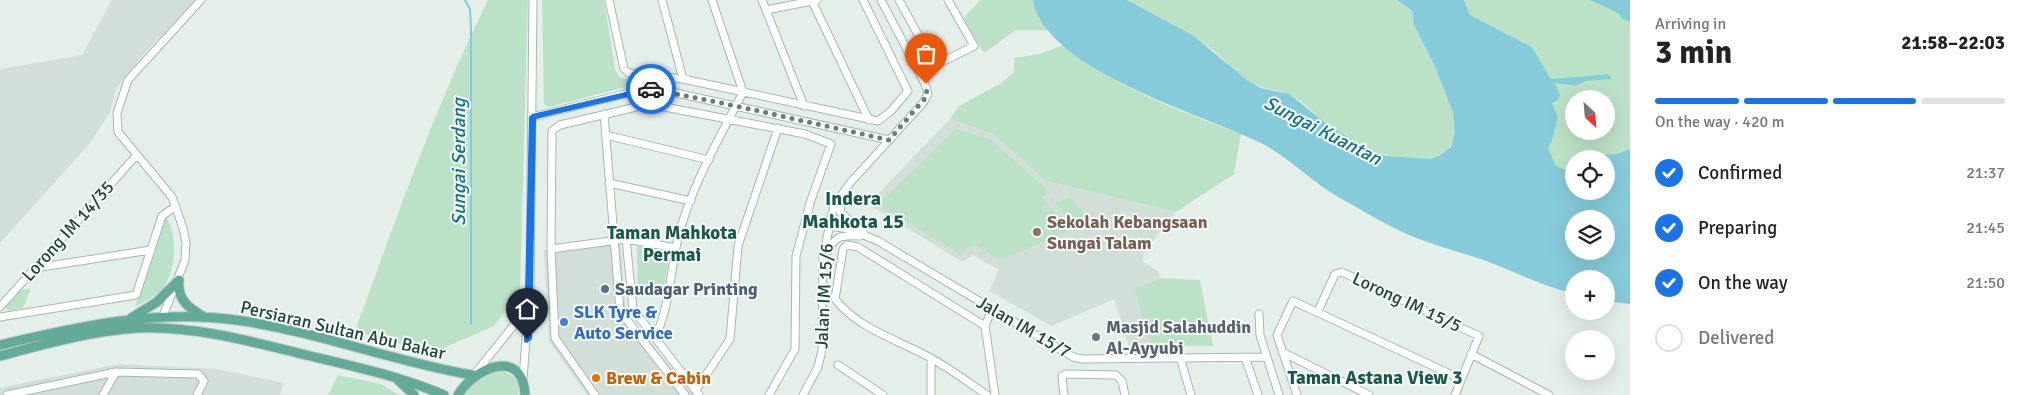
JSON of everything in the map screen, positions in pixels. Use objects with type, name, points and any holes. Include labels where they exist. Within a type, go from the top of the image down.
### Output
[{"type":"main road","points":[[179,280],[178,296],[184,304],[206,317]]},
{"type":"main road","points":[[129,319],[156,304],[179,280]]},
{"type":"main road","points":[[163,316],[170,325],[182,327],[186,331]]},
{"type":"main road","name":"Persiaran Sultan Abu Bakar","points":[[0,345],[69,329],[129,319],[163,316],[206,317],[243,321],[313,336],[435,370],[475,373]]},
{"type":"main road","name":"Persiaran Sultan Abu Bakar","points":[[0,356],[77,337],[121,330],[158,328],[236,338],[391,375],[420,384],[444,395]]},
{"type":"main road","points":[[458,395],[463,384],[475,373],[496,365],[508,366],[517,371],[525,388]]},
{"type":"main road","points":[[391,375],[414,395]]},
{"type":"street","points":[[163,316],[179,280],[186,243],[172,197],[118,132],[117,113],[125,87],[134,73],[201,0]]},
{"type":"street","points":[[525,388],[530,286],[533,0]]},
{"type":"street","points":[[609,0],[626,72],[683,79],[878,121],[890,112],[908,91],[863,0]]},
{"type":"street","points":[[662,0],[683,79]]},
{"type":"street","points":[[655,338],[660,328],[668,299],[676,248],[691,201],[743,92],[712,0]]},
{"type":"street","points":[[762,0],[804,106]]},
{"type":"street","points":[[766,10],[814,0],[869,120]]},
{"type":"street","name":"Jalan IM 15/6","points":[[804,395],[818,367],[822,350],[822,267],[829,226],[837,201],[850,183],[923,103],[928,94],[926,84],[881,0]]},
{"type":"street","points":[[899,0],[935,64],[955,57],[974,46],[948,0]]},
{"type":"street","points":[[532,117],[648,89],[736,106],[889,140]]},
{"type":"street","points":[[595,395],[555,338],[551,249],[552,131],[560,125],[649,104],[778,128],[738,246],[733,323],[730,340],[698,393],[632,305],[626,239]]},
{"type":"street","points":[[604,114],[620,311],[685,395]]},
{"type":"street","name":"Jalan IM 15/6","points":[[769,395],[796,348],[796,256],[810,200],[831,146],[829,142],[778,128]]},
{"type":"street","points":[[606,135],[709,160]]},
{"type":"street","name":"Lorong IM 14/35","points":[[0,306],[136,156]]},
{"type":"street","points":[[609,183],[691,201]]},
{"type":"street","points":[[850,183],[841,201],[840,212],[869,237]]},
{"type":"street","name":"Lorong IM 14/35","points":[[0,317],[136,295],[162,216],[176,206]]},
{"type":"street","name":"Jalan IM 15/7","points":[[829,226],[849,229],[869,237],[1073,357],[1082,359],[1266,357]]},
{"type":"street","points":[[822,267],[833,240],[843,235],[869,237]]},
{"type":"street","points":[[551,249],[626,239],[676,248]]},
{"type":"street","points":[[985,326],[858,247],[847,245],[841,254],[835,299],[838,306],[930,358],[987,395]]},
{"type":"street","points":[[35,268],[150,250]]},
{"type":"street","name":"Lorong IM 15/5","points":[[1318,311],[1335,274],[1345,273],[1478,336],[1471,354]]},
{"type":"street","points":[[475,373],[514,325],[521,312],[530,286]]},
{"type":"street","points":[[1297,395],[1277,335],[1290,304],[1297,301],[1461,379]]},
{"type":"street","points":[[992,309],[985,326],[995,395]]},
{"type":"street","points":[[1259,314],[1258,327],[1279,395]]},
{"type":"street","points":[[1282,352],[1368,395]]},
{"type":"street","points":[[1455,395],[1471,354],[1549,395]]},
{"type":"street","points":[[1245,357],[1258,395]]},
{"type":"street","points":[[930,358],[932,395]]},
{"type":"street","points":[[1180,358],[1191,395]]},
{"type":"street","points":[[838,365],[883,395]]},
{"type":"street","points":[[7,395],[116,372],[198,374],[204,381],[196,395]]},
{"type":"street","points":[[103,395],[116,372]]},
{"type":"street","points":[[1064,395],[1061,382],[1062,376],[1066,374],[1116,375],[1122,381],[1125,395]]},
{"type":"shaded area","points":[[112,0],[202,0],[149,48],[117,87],[110,112],[91,142],[0,243],[0,69],[82,55]]},
{"type":"shaded area","name":"Sekolah Kebangsaan Sungai Talam","points":[[950,119],[993,134],[1046,181],[1176,212],[1145,251],[1142,261],[1159,272],[1160,278],[1136,289],[1151,346],[1129,347],[1114,299],[1052,326],[989,291],[999,270],[973,255],[962,262],[868,204]]},
{"type":"shaded area","points":[[620,239],[626,312],[693,395],[587,395],[549,341],[544,250]]},
{"type":"shaded area","points":[[119,364],[217,369],[284,383],[280,395],[0,395],[0,388]]},
{"type":"green space","points":[[488,0],[528,0],[520,287],[515,299],[494,326],[432,353],[355,331],[433,122]]},
{"type":"green space","points":[[542,0],[604,0],[615,69],[620,78],[631,79],[634,85],[549,107],[544,104]]},
{"type":"green space","points":[[980,0],[1033,0],[1039,16],[1048,30],[1016,30],[984,53],[963,19]]},
{"type":"green space","points":[[1127,0],[1397,0],[1412,11],[1422,41],[1452,104],[1455,135],[1451,145],[1444,153],[1430,159],[1398,157],[1361,146],[1327,125],[1308,107],[1295,98],[1249,82],[1199,40]]},
{"type":"green space","points":[[1464,0],[1590,0],[1619,14],[1622,19],[1630,22],[1630,149],[1615,154],[1615,150],[1565,150],[1565,171],[1556,166],[1548,148],[1552,141],[1558,117],[1552,103],[1554,83],[1576,86],[1586,81],[1611,79],[1608,74],[1551,79],[1532,47],[1470,15]]},
{"type":"green space","points":[[1064,45],[1103,73],[1148,97],[1241,134],[1234,174],[1176,212],[1046,181],[993,134],[950,119],[959,106],[1000,84],[1013,73],[1015,58],[1039,54]]},
{"type":"green space","points":[[956,129],[990,139],[1051,193],[1042,197],[1069,230],[1001,260],[975,245],[960,254],[878,204]]},
{"type":"green space","points":[[1070,197],[1089,219],[1073,226],[1055,203]]},
{"type":"green space","points":[[164,215],[169,222],[174,240],[171,270],[162,290],[135,307]]},
{"type":"green space","points":[[637,246],[666,253],[669,258],[662,296],[638,297]]},
{"type":"green space","points":[[1160,278],[1200,280],[1213,346],[1151,346],[1135,289]]},
{"type":"green space","points":[[31,288],[23,308],[8,311],[6,307],[21,290]]},
{"type":"green space","points":[[496,370],[506,372],[513,377],[518,385],[518,395],[463,395],[470,383]]},
{"type":"green space","points":[[338,375],[381,384],[399,395],[328,395]]},
{"type":"water","name":"Sungai Kuantan","points":[[1033,0],[1127,0],[1194,36],[1248,81],[1261,88],[1289,94],[1328,125],[1362,146],[1386,156],[1430,159],[1439,156],[1451,147],[1455,133],[1453,112],[1436,69],[1414,25],[1412,11],[1397,0],[1464,0],[1470,15],[1532,47],[1551,79],[1608,74],[1612,79],[1586,81],[1576,86],[1555,83],[1560,96],[1557,101],[1552,103],[1558,117],[1552,141],[1548,148],[1556,166],[1565,170],[1565,200],[1615,200],[1615,154],[1630,149],[1630,304],[1615,302],[1615,270],[1565,270],[1565,292],[1489,262],[1432,244],[1405,233],[1330,192],[1263,144],[1131,88],[1096,69],[1066,48],[1044,25]]},
{"type":"water","points":[[1590,0],[1630,0],[1630,22],[1622,19],[1619,14]]},
{"type":"waterway","name":"Sungai Serdang","points":[[465,0],[470,9],[471,29],[471,324]]},
{"type":"way so far","points":[[651,89],[889,140],[923,103],[928,94],[926,84]]},
{"type":"place","name":"Sekolah Kebangsaan Sungai Talam","points":[[1037,232]]},
{"type":"place","name":"Saudagar Printing","points":[[605,289]]},
{"type":"place","name":"SLK Tyre & Auto Service","points":[[564,322]]},
{"type":"place","name":"Masjid Salahuddin Al-Ayyubi","points":[[1096,337]]},
{"type":"place","name":"Brew & Cabin","points":[[596,378]]},
{"type":"district","name":"Indera Mahkota 15","points":[[853,210]]},
{"type":"district","name":"Taman Mahkota Permai","points":[[672,243]]},
{"type":"district","name":"Taman Astana View 3","points":[[1375,377]]},
{"type":"route","points":[[527,339],[530,286],[532,117],[651,89]]}]
